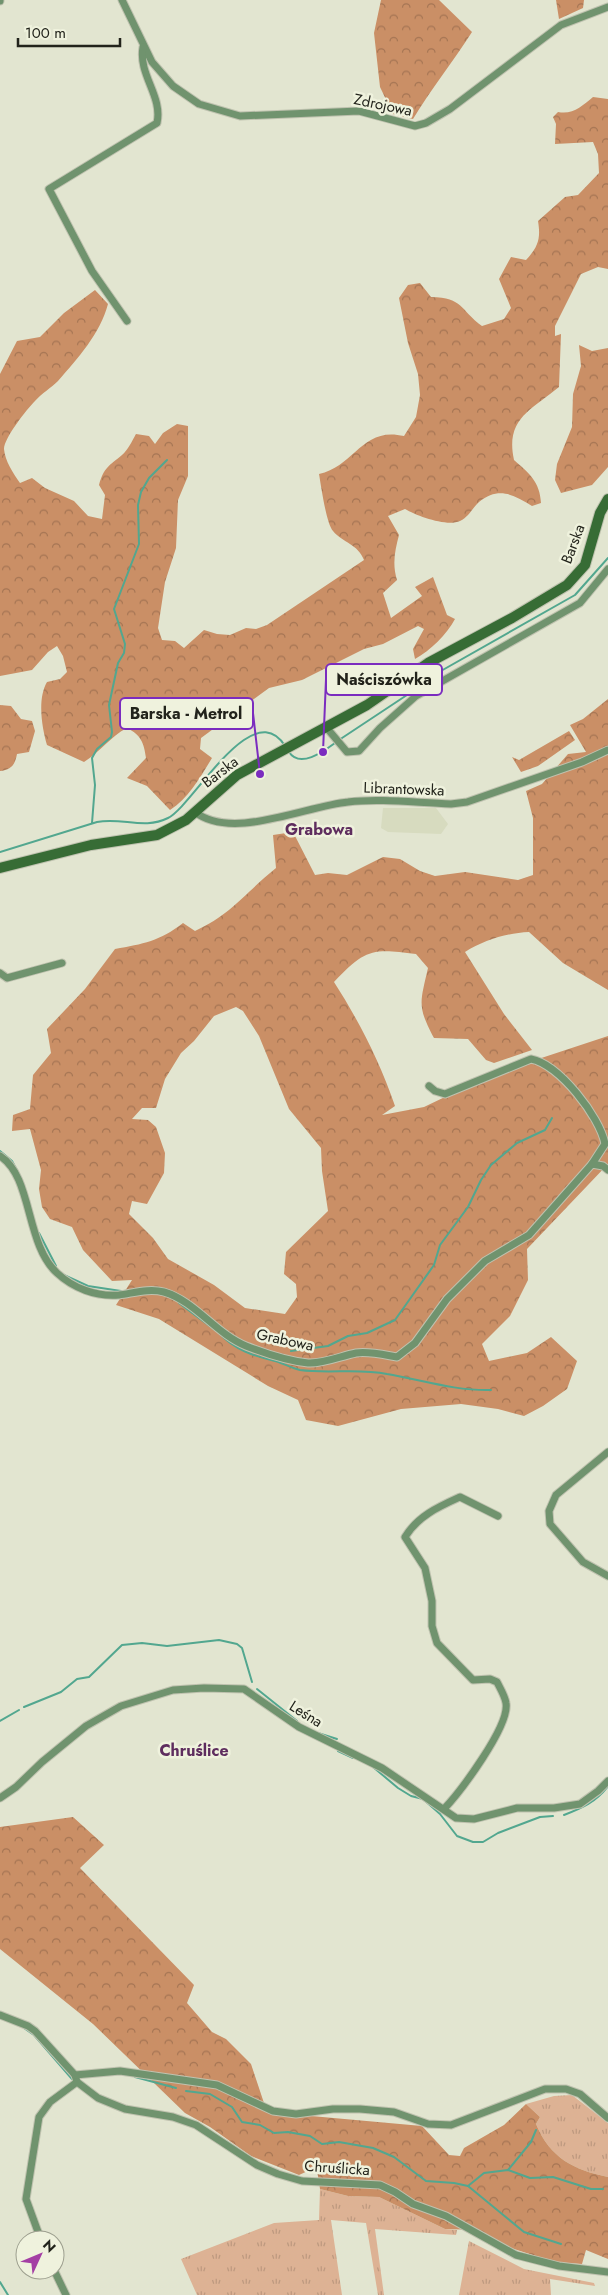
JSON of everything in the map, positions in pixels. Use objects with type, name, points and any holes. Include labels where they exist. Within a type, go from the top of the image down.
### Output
[{"type":"street","name":"Zdrojowa","points":[[122,0],[143,47],[152,62],[173,86],[199,104],[240,116],[359,111],[415,126],[426,123],[450,109],[561,25],[608,7]]},
{"type":"street","name":"Zdrojowa","points":[[127,321],[92,271],[50,189],[157,123],[158,107],[141,60],[143,47]]},
{"type":"street","name":"Barska","points":[[0,868],[84,847],[157,834],[186,820],[237,775],[298,742],[330,731],[428,663],[484,634],[567,585],[585,565],[600,513],[608,498]]},
{"type":"street","points":[[330,731],[347,752],[359,751],[380,728],[416,696],[580,603],[608,569]]},
{"type":"street","name":"Librantowska","points":[[195,812],[210,821],[253,822],[347,802],[451,804],[467,802],[582,762],[608,750]]},
{"type":"street","points":[[0,973],[7,978],[62,963]]},
{"type":"street","points":[[429,1086],[435,1091],[445,1094],[531,1059],[547,1064],[569,1084],[600,1127],[605,1144],[592,1164],[603,1166],[608,1170]]},
{"type":"street","name":"Grabowa","points":[[0,1156],[11,1166],[19,1179],[42,1252],[55,1272],[71,1284],[84,1291],[102,1294],[117,1295],[152,1290],[164,1292],[176,1297],[235,1341],[247,1347],[309,1363],[359,1353],[398,1357],[414,1343],[447,1299],[485,1261],[529,1235],[592,1164]]},
{"type":"street","points":[[608,1452],[556,1495],[549,1511],[550,1524],[583,1562],[608,1576]]},
{"type":"street","points":[[444,1809],[463,1788],[505,1720],[506,1704],[497,1682],[490,1679],[473,1680],[437,1643],[432,1626],[432,1601],[424,1568],[405,1537],[414,1523],[437,1507],[460,1497],[498,1516]]},
{"type":"street","name":"Leśna","points":[[0,1798],[16,1787],[42,1762],[86,1726],[121,1706],[172,1690],[204,1688],[244,1689],[299,1727],[382,1768],[456,1818],[474,1818],[517,1808],[554,1808],[580,1804],[608,1781]]},
{"type":"street","name":"Chruślicka","points":[[0,2015],[28,2026],[35,2031],[76,2079],[98,2098],[125,2109],[172,2117],[196,2125],[257,2166],[302,2181],[380,2185],[413,2204],[446,2216],[516,2255],[559,2266],[608,2272]]},
{"type":"street","points":[[37,2230],[26,2199],[39,2117],[50,2102],[76,2079],[120,2071],[217,2085],[273,2110],[296,2114],[333,2109],[394,2112],[428,2124],[451,2126],[544,2089],[566,2089],[580,2094],[608,2118]]},
{"type":"street","points":[[59,2280],[66,2295]]},
{"type":"shaded area","points":[[383,808],[436,808],[448,824],[441,834],[388,832],[381,828]]},
{"type":"green space","points":[[381,0],[439,0],[472,32],[413,119],[393,114],[380,87],[374,33]]},
{"type":"green space","points":[[556,0],[584,0],[583,8],[559,19]]},
{"type":"green space","points":[[593,97],[608,99],[608,269],[598,267],[581,274],[555,326],[555,336],[561,334],[559,387],[530,409],[517,425],[513,435],[514,460],[533,478],[541,503],[532,506],[519,498],[500,493],[486,497],[460,521],[440,522],[405,509],[388,516],[399,535],[395,557],[397,580],[383,593],[391,618],[422,596],[415,587],[433,577],[447,615],[455,619],[443,636],[432,647],[415,659],[413,649],[424,629],[418,626],[383,644],[364,649],[302,680],[269,688],[201,738],[200,749],[212,758],[189,793],[170,810],[147,786],[127,778],[146,758],[141,740],[127,728],[84,762],[47,745],[41,714],[44,689],[47,682],[60,679],[67,672],[63,656],[57,646],[48,652],[32,670],[0,676],[0,374],[17,341],[40,337],[64,313],[95,290],[108,304],[100,325],[80,354],[58,381],[31,405],[12,431],[4,449],[10,467],[20,483],[32,478],[45,488],[74,501],[88,516],[102,519],[105,495],[99,485],[103,474],[126,451],[136,434],[149,436],[155,444],[163,433],[177,424],[188,426],[188,476],[178,500],[176,548],[165,582],[158,628],[162,640],[175,641],[184,648],[204,630],[230,635],[246,628],[256,629],[267,625],[364,560],[358,550],[337,535],[330,527],[319,474],[331,470],[359,448],[378,437],[390,434],[404,436],[416,417],[420,395],[418,374],[408,343],[399,298],[408,285],[420,283],[431,297],[456,302],[482,326],[504,319],[511,308],[499,279],[511,257],[526,260],[538,242],[538,221],[565,197],[578,195],[599,173],[598,154],[593,142],[555,144],[556,124],[553,117],[558,112],[563,113],[577,109]]},
{"type":"green space","points":[[579,345],[592,351],[608,348],[608,467],[592,485],[561,493],[555,480],[557,464],[572,427],[573,394],[581,366]]},
{"type":"green space","points":[[608,699],[608,990],[563,963],[529,932],[496,938],[465,952],[504,1014],[532,1050],[494,1063],[486,1060],[468,1039],[434,1038],[425,1018],[422,1004],[428,968],[416,954],[389,951],[370,953],[354,963],[334,982],[368,1042],[395,1106],[382,1115],[424,1107],[493,1074],[608,1036],[608,1164],[527,1249],[528,1280],[510,1316],[482,1344],[489,1361],[527,1353],[551,1337],[577,1361],[567,1389],[543,1406],[524,1416],[498,1409],[461,1404],[401,1409],[338,1426],[306,1420],[298,1400],[268,1386],[159,1319],[116,1305],[132,1280],[112,1281],[83,1250],[72,1227],[50,1219],[42,1207],[39,1189],[41,1170],[30,1129],[12,1131],[13,1115],[30,1109],[33,1075],[51,1053],[47,1029],[85,989],[115,949],[159,938],[183,923],[195,931],[229,910],[276,868],[273,835],[293,832],[315,875],[328,873],[347,875],[383,857],[400,859],[420,871],[435,876],[465,872],[518,880],[533,875],[533,818],[526,791],[542,784],[568,754],[586,752],[570,725],[583,719]],"holes":[[[236,1007],[243,1011],[259,1036],[289,1109],[321,1148],[322,1171],[328,1211],[286,1252],[284,1274],[296,1284],[297,1297],[285,1314],[245,1308],[214,1285],[168,1259],[153,1238],[129,1214],[132,1201],[147,1204],[164,1173],[165,1153],[156,1127],[148,1120],[132,1119],[142,1108],[156,1108],[165,1079],[181,1053],[194,1041],[214,1016]]]},
{"type":"green space","points":[[0,705],[11,706],[21,719],[32,721],[35,731],[29,752],[17,754],[12,766],[0,771]]},
{"type":"green space","points":[[569,731],[575,740],[538,766],[521,772],[512,757],[519,760]]},
{"type":"green space","points":[[73,1817],[104,1845],[80,1868],[194,1985],[187,2003],[212,2032],[226,2039],[251,2064],[267,2112],[422,2126],[449,2155],[460,2156],[464,2148],[504,2125],[526,2104],[540,2117],[536,2124],[548,2146],[556,2154],[564,2161],[584,2171],[608,2177],[608,2259],[586,2250],[582,2264],[554,2262],[505,2246],[479,2230],[445,2229],[379,2197],[348,2196],[320,2189],[317,2170],[310,2170],[299,2175],[251,2156],[210,2127],[185,2113],[93,2024],[0,1949],[0,1827]]},
{"type":"green space","points":[[572,2095],[608,2123],[608,2177],[584,2171],[564,2161],[556,2154],[548,2146],[536,2124],[540,2117],[526,2104],[554,2096]]},
{"type":"green space","points":[[320,2189],[348,2196],[379,2197],[445,2229],[457,2230],[456,2235],[375,2229],[384,2295],[378,2295],[366,2223],[331,2220],[342,2295],[197,2295],[181,2259],[274,2223],[319,2220]]},
{"type":"green space","points":[[469,2241],[524,2269],[594,2283],[595,2286],[550,2279],[551,2295],[459,2295]]},
{"type":"waterway","points":[[92,823],[95,785],[92,758],[97,749],[111,737],[109,705],[118,663],[124,653],[125,644],[114,609],[139,544],[138,505],[141,492],[149,478],[167,460]]},
{"type":"waterway","points":[[339,740],[410,693],[425,680],[575,595],[608,558]]},
{"type":"waterway","points":[[0,852],[97,822],[150,823],[168,818],[179,809],[224,758],[240,743],[256,734],[272,734],[285,746]]},
{"type":"waterway","points":[[289,752],[294,757],[305,759],[319,754],[335,743]]},
{"type":"waterway","points":[[291,1351],[328,1346],[348,1336],[367,1333],[395,1320],[434,1265],[440,1245],[468,1207],[481,1180],[491,1165],[517,1143],[545,1130],[552,1118]]},
{"type":"waterway","points":[[0,1151],[12,1161],[20,1176]]},
{"type":"waterway","points":[[39,1233],[56,1266]]},
{"type":"waterway","points":[[64,1275],[88,1286],[121,1291]]},
{"type":"waterway","points":[[179,1303],[215,1330]]},
{"type":"waterway","points":[[219,1333],[232,1344],[245,1351],[300,1370],[376,1372],[452,1387],[491,1390]]},
{"type":"waterway","points":[[24,1707],[61,1692],[77,1679],[89,1677],[122,1645],[142,1643],[167,1646],[219,1640],[237,1644],[242,1648],[252,1682]]},
{"type":"waterway","points":[[257,1689],[297,1721]]},
{"type":"waterway","points":[[0,1721],[19,1710]]},
{"type":"waterway","points":[[318,1733],[337,1739]]},
{"type":"waterway","points":[[338,1751],[353,1758]]},
{"type":"waterway","points":[[373,1767],[398,1788],[411,1796],[423,1799],[440,1814],[457,1836],[473,1842],[483,1842],[498,1833],[540,1817],[553,1816]]},
{"type":"waterway","points":[[564,1815],[588,1804],[608,1786]]},
{"type":"waterway","points":[[24,2028],[34,2035],[72,2079]]},
{"type":"waterway","points":[[135,2077],[176,2088]]},
{"type":"waterway","points":[[186,2091],[210,2094],[232,2107],[242,2122],[260,2125],[274,2133],[288,2132],[310,2136],[322,2144],[339,2142],[373,2148],[394,2157],[426,2181],[468,2186],[484,2173],[508,2170],[530,2178],[553,2177],[591,2189],[603,2189]]},
{"type":"waterway","points":[[508,2170],[531,2142],[536,2130]]},
{"type":"waterway","points":[[468,2186],[524,2232],[561,2244]]},
{"type":"waterway","points":[[0,2282],[8,2295]]},
{"type":"place","name":"Naściszówka","points":[[323,752]]},
{"type":"place","name":"Barska - Metrol","points":[[260,774]]},
{"type":"district","name":"Grabowa","points":[[319,829]]},
{"type":"district","name":"Chruślice","points":[[194,1750]]}]
